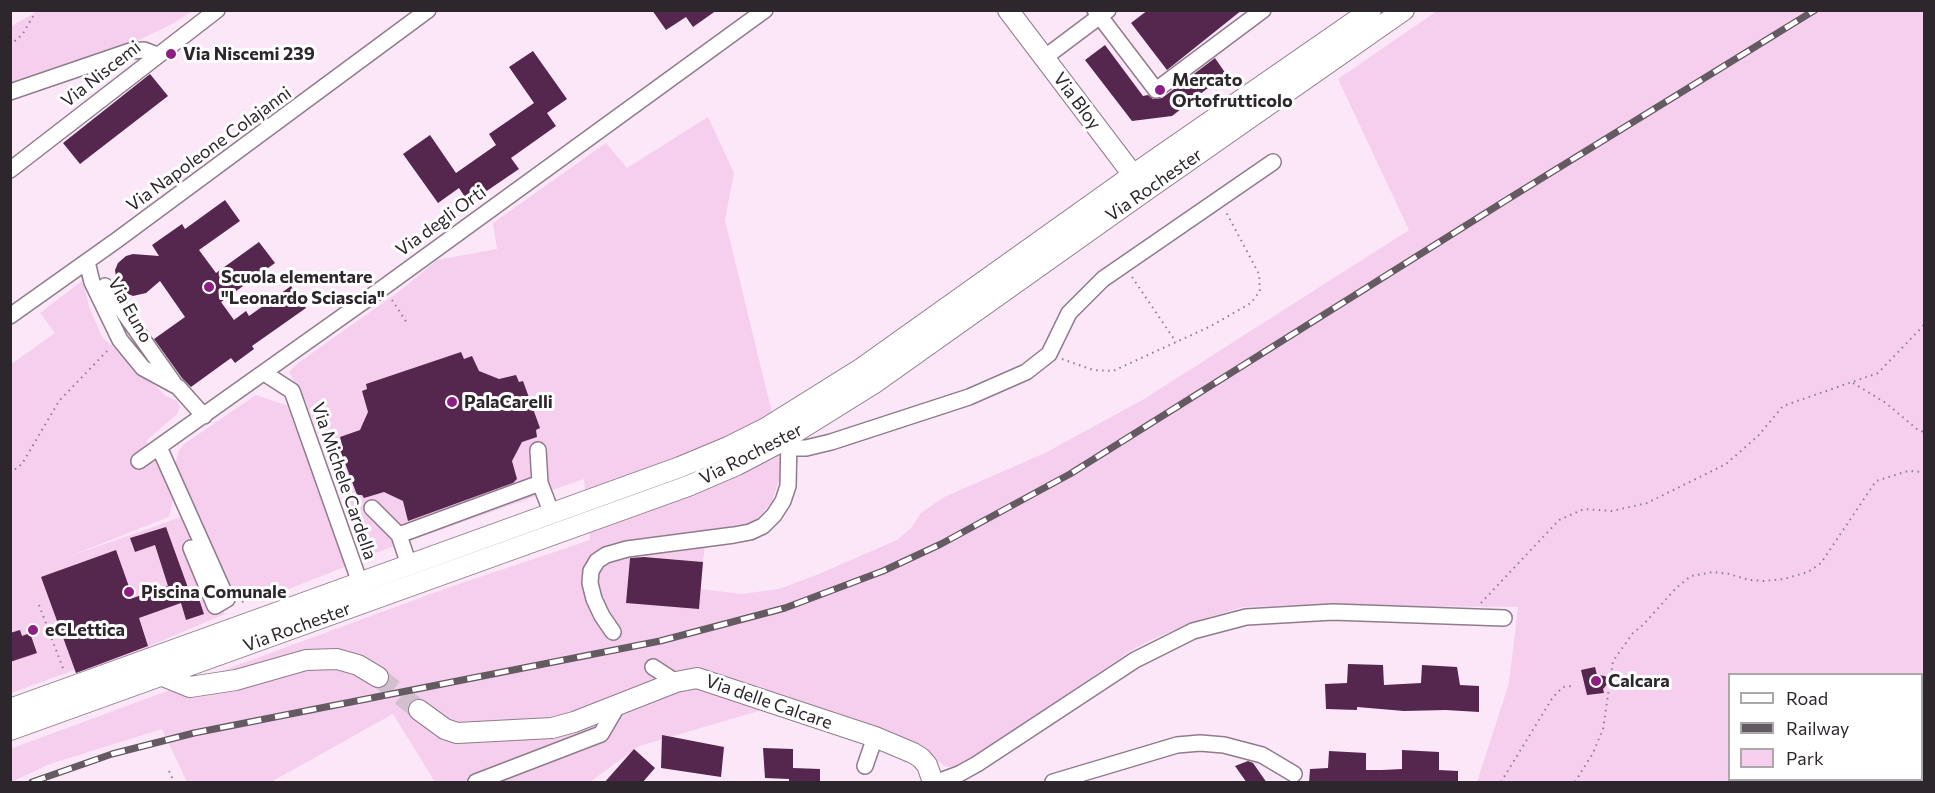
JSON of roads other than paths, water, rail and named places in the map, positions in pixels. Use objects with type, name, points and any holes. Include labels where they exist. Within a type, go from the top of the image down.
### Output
[{"type":"main road","name":"Via Bloy","points":[[1008,10],[1145,191]]},
{"type":"main road","name":"Via Rochester","points":[[10,709],[680,467],[766,428],[862,368],[1133,175],[1371,10]]},
{"type":"main road","name":"Via Rochester","points":[[10,730],[688,486],[789,443],[1404,10]]},
{"type":"main road","points":[[156,657],[163,676],[190,687],[236,680],[306,660],[337,659],[358,665],[378,677]]},
{"type":"main road","name":"Via delle Calcare","points":[[419,710],[445,729],[457,733],[552,728],[574,722],[676,682],[698,678],[710,680],[875,738],[921,758],[931,772],[935,783]]},
{"type":"street","name":"Via Niscemi","points":[[10,170],[217,10]]},
{"type":"street","name":"Via Napoleone Colajanni","points":[[10,316],[87,262],[429,10]]},
{"type":"street","name":"Via degli Orti","points":[[139,461],[384,287],[765,10]]},
{"type":"street","points":[[1044,58],[1101,13],[1156,90],[1263,10]]},
{"type":"street","points":[[10,92],[130,51],[144,50],[158,55]]},
{"type":"street","points":[[613,632],[602,616],[592,591],[591,572],[597,561],[606,555],[627,549],[750,532],[763,526],[783,501],[788,486],[789,443],[806,448],[831,442],[969,397],[1026,372],[1049,354],[1069,313],[1103,279],[1273,162]]},
{"type":"street","name":"Via Euno","points":[[87,262],[92,282],[120,340],[143,368],[176,386],[204,416]]},
{"type":"street","points":[[105,286],[176,386]]},
{"type":"street","name":"Via Michele Cardella","points":[[264,373],[292,391],[360,583]]},
{"type":"street","points":[[159,447],[227,599],[215,606],[190,548]]},
{"type":"street","points":[[538,450],[540,483],[552,514]]},
{"type":"street","points":[[399,535],[540,483]]},
{"type":"street","points":[[372,508],[399,535],[409,565]]},
{"type":"street","points":[[935,783],[963,778],[1135,660],[1193,631],[1246,617],[1333,612],[1504,618]]},
{"type":"street","points":[[653,667],[676,682]]},
{"type":"street","points":[[476,783],[601,734],[618,705]]},
{"type":"street","points":[[865,766],[875,738]]},
{"type":"street","points":[[1053,783],[1177,745],[1200,743],[1224,745],[1262,755],[1294,774]]},
{"type":"tunnel","points":[[378,677],[419,710]]},
{"type":"railway","points":[[32,782],[112,754],[194,733],[660,641],[785,608],[883,571],[941,544],[1070,474],[1508,199],[1815,10]]},
{"type":"place","name":"Via Niscemi 239","points":[[171,54]]},
{"type":"place","name":"Mercato Ortofrutticolo","points":[[1160,90]]},
{"type":"place","name":"Scuola elementare \"Leonardo Sciascia\"","points":[[209,287]]},
{"type":"place","name":"PalaCarelli","points":[[452,402]]},
{"type":"place","name":"Piscina Comunale","points":[[129,592]]},
{"type":"place","name":"eCLettica","points":[[33,630]]},
{"type":"place","name":"Calcara","points":[[1596,681]]}]
